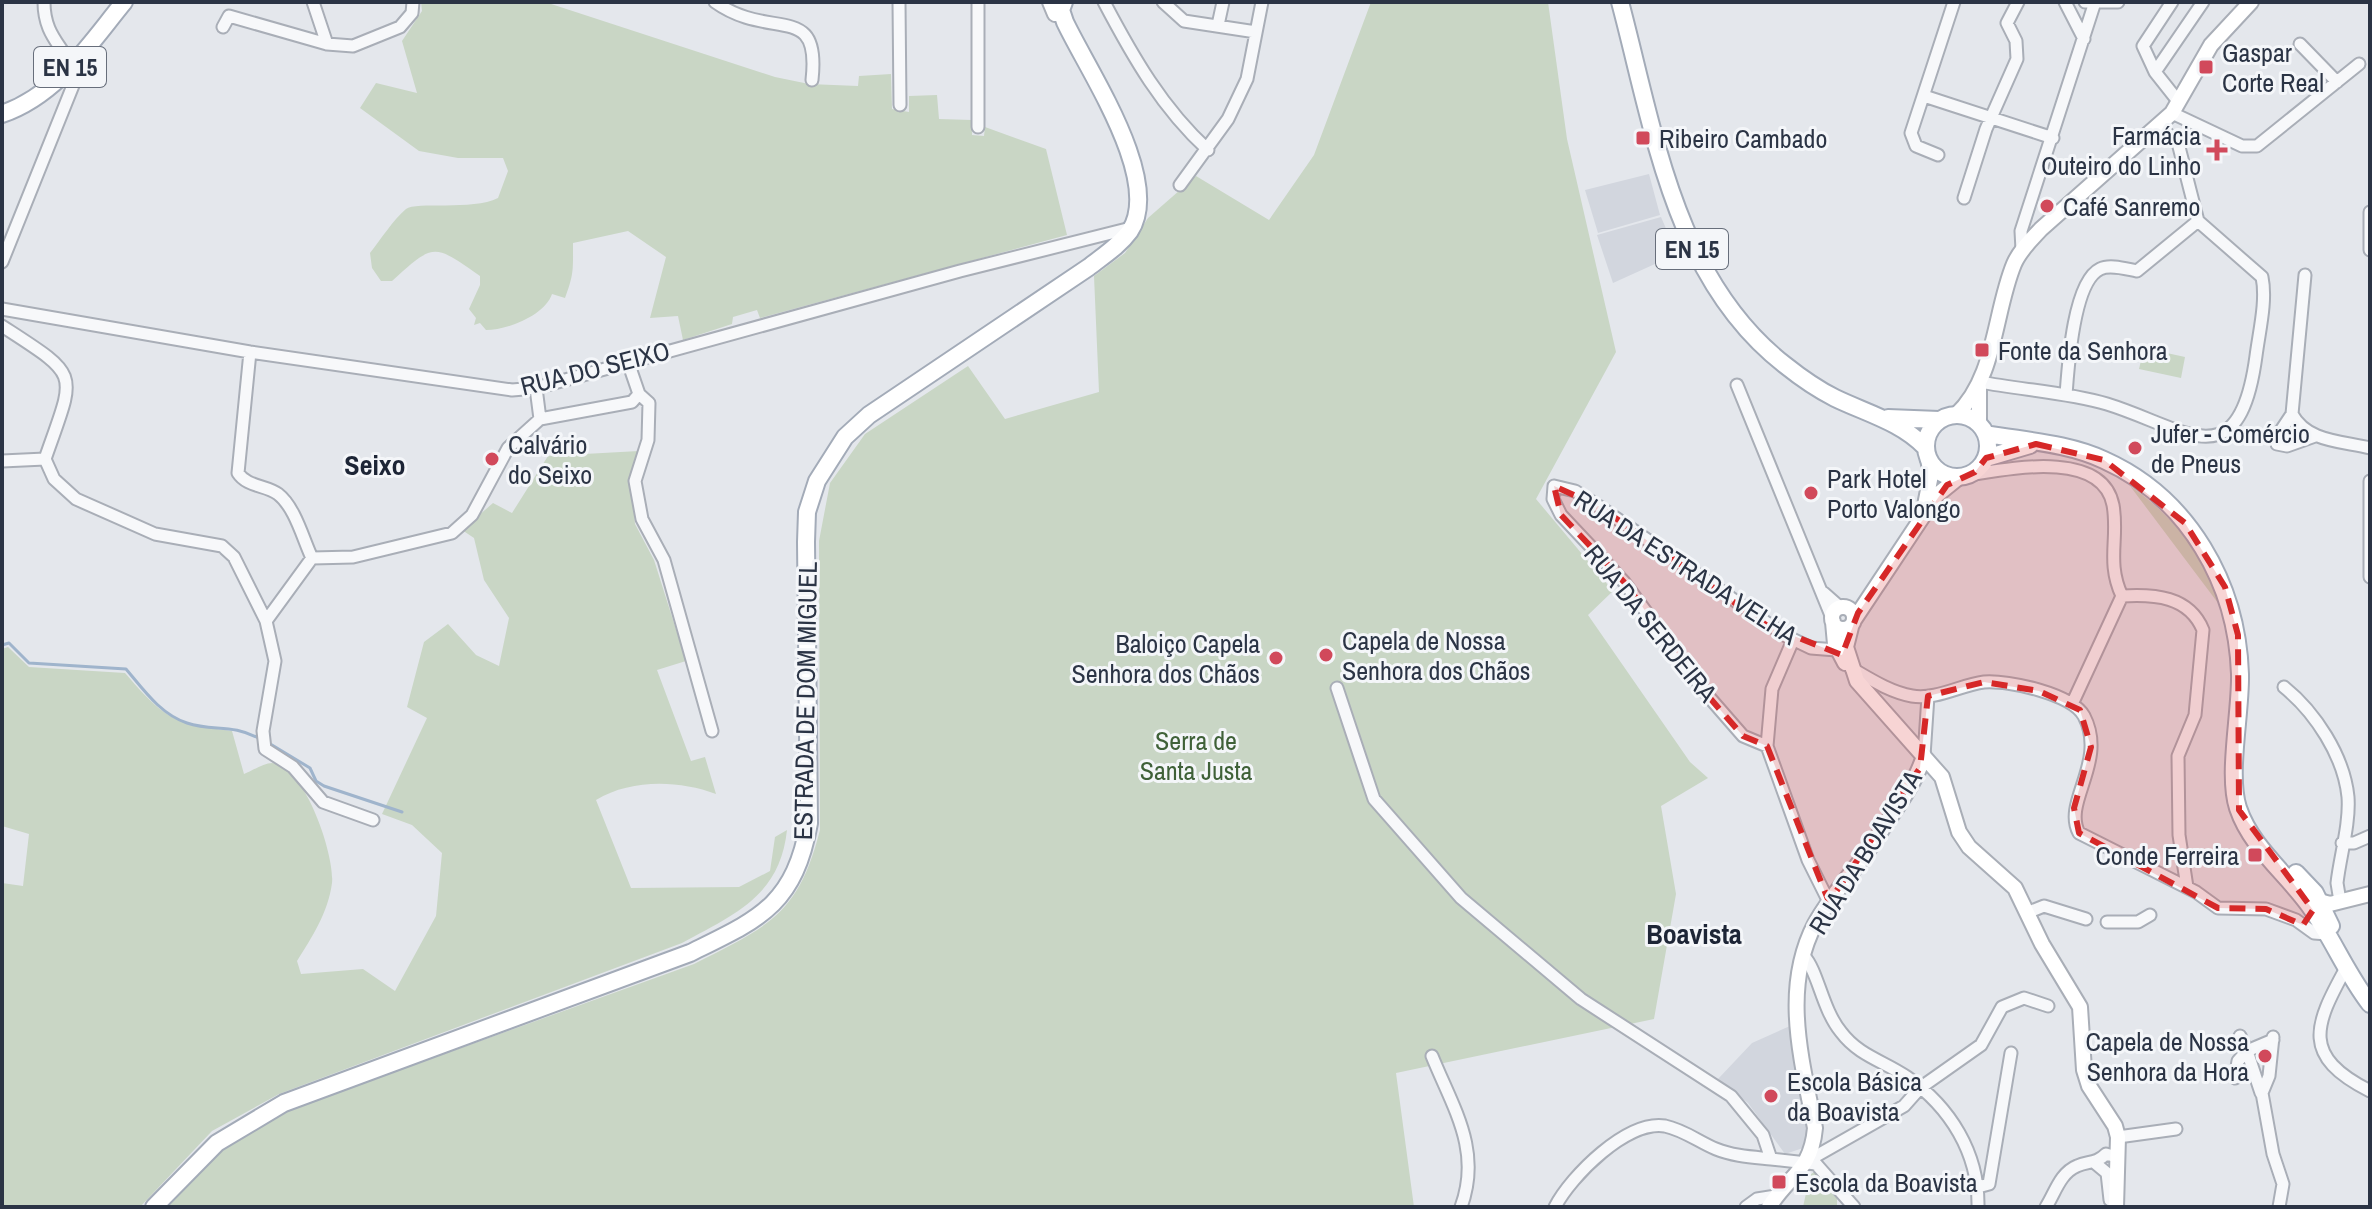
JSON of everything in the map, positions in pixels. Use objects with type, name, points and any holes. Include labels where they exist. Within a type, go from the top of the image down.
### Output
[{"type":"main road","name":"EN 15","points":[[2,114],[40,97],[73,64],[124,2]]},
{"type":"main road","name":"EN 15","points":[[1623,4],[1675,204],[1692,248],[1717,291],[1742,324],[1784,365],[1832,397],[1909,432],[1926,453]]},
{"type":"main road","points":[[1056,5],[1134,158],[1139,200],[1132,228]]},
{"type":"main road","name":"ESTRADA DE DOM MIGUEL","points":[[154,1207],[217,1143],[284,1103],[690,953],[750,923],[776,902],[790,885],[804,852],[809,823],[807,512],[830,457],[869,415],[1089,267],[1117,246],[1132,228]]},
{"type":"main road","points":[[2036,444],[1986,458],[1964,476],[1940,473],[1926,453],[1927,435],[1939,420],[1956,415],[1982,429],[2036,444],[2066,447],[2104,460],[2136,478],[2178,515],[2206,550],[2225,587],[2238,635],[2240,677],[2235,795],[2246,826],[2317,906]]},
{"type":"main road","name":"EN 15","points":[[1878,417],[1939,420]]},
{"type":"main road","points":[[1982,429],[1986,458]]},
{"type":"main road","points":[[2237,760],[2254,818],[2304,882],[2344,965],[2370,1004]]},
{"type":"street","points":[[2,262],[74,83],[73,64],[50,36],[44,19],[44,2]]},
{"type":"street","points":[[313,2],[327,44]]},
{"type":"street","points":[[223,27],[229,16],[327,44],[353,46],[400,27],[412,13],[413,2]]},
{"type":"street","points":[[715,2],[740,16],[800,15],[812,33],[812,80]]},
{"type":"street","points":[[899,2],[900,105]]},
{"type":"street","points":[[978,2],[978,127]]},
{"type":"street","points":[[1104,2],[1155,90],[1174,116],[1208,150]]},
{"type":"street","points":[[1163,2],[1184,21],[1256,32]]},
{"type":"street","points":[[1218,25],[1223,2]]},
{"type":"street","points":[[1180,185],[1228,119],[1247,79],[1262,2]]},
{"type":"street","points":[[1938,155],[1916,146],[1911,133],[1954,2]]},
{"type":"street","points":[[1964,198],[1991,118],[2017,59],[2016,41],[2007,23],[2018,2]]},
{"type":"street","points":[[2065,2],[2084,39]]},
{"type":"street","points":[[2022,250],[2021,231],[2084,39],[2092,3],[2118,2]]},
{"type":"street","points":[[2172,2],[2143,46],[2155,72],[2175,107],[2193,126],[2242,146],[2257,146],[2359,64]]},
{"type":"street","points":[[2155,72],[2203,2]]},
{"type":"street","points":[[1956,415],[1973,398],[1980,382],[2007,285],[2022,250],[2041,229],[2159,126],[2175,107],[2211,45],[2251,2]]},
{"type":"street","points":[[2300,44],[2337,82]]},
{"type":"street","points":[[1924,96],[2053,138]]},
{"type":"street","points":[[1980,382],[2108,404],[2184,436],[2207,437],[2225,431],[2240,417],[2251,395],[2262,277],[2198,221],[2178,143],[2159,126]]},
{"type":"street","points":[[2178,143],[2193,126]]},
{"type":"street","points":[[2370,212],[2370,250]]},
{"type":"street","points":[[2066,395],[2074,325],[2086,285],[2097,270],[2108,267],[2137,271],[2198,221]]},
{"type":"street","name":"RUA DO SEIXO","points":[[2,309],[250,352],[460,385],[512,390],[536,388],[960,271],[1132,228]]},
{"type":"street","points":[[2305,275],[2292,414],[2276,438],[2277,444],[2287,446],[2315,436]]},
{"type":"street","points":[[2,326],[58,363],[67,377],[68,392],[45,459],[54,479],[76,499],[155,534],[222,546],[234,557],[266,621],[275,661],[263,731],[265,749],[293,767],[323,802],[373,820]]},
{"type":"street","points":[[250,352],[238,473],[243,480],[276,492],[285,501],[312,558]]},
{"type":"street","points":[[628,362],[639,394],[649,403],[650,418],[635,481],[642,519],[664,560],[712,731]]},
{"type":"street","points":[[1980,382],[1982,429]]},
{"type":"street","points":[[1737,385],[1839,635],[1888,688],[1913,696],[1928,696],[1984,682],[2012,685],[2073,702],[2086,721],[2091,747],[2088,776],[2074,808],[2073,822],[2079,833],[2187,887],[2218,908],[2266,909],[2314,933],[2329,931],[2337,915],[2367,895]]},
{"type":"street","points":[[536,388],[540,419]]},
{"type":"street","points":[[312,558],[353,557],[452,533],[472,515],[508,448],[540,419],[632,402],[639,394]]},
{"type":"street","points":[[2292,414],[2299,427],[2315,436],[2370,448]]},
{"type":"street","points":[[1913,531],[1930,494],[1926,453]]},
{"type":"street","points":[[2,461],[45,459]]},
{"type":"street","points":[[1839,635],[1937,495],[1964,476],[2042,466],[2081,471],[2097,480],[2113,505],[2111,560],[2122,596],[2073,702]]},
{"type":"street","points":[[2370,481],[2370,577]]},
{"type":"street","name":"RUA DA ESTRADA VELHA","points":[[1554,486],[1575,491],[1600,507],[1793,640],[1839,635]]},
{"type":"street","name":"RUA DA SERDEIRA","points":[[1554,486],[1553,499],[1561,515],[1624,582],[1709,697],[1743,736],[1767,746]]},
{"type":"street","points":[[266,621],[312,558]]},
{"type":"street","points":[[2122,596],[2145,594],[2173,600],[2198,618],[2203,630],[2195,715],[2177,766],[2179,835],[2187,887]]},
{"type":"street","name":"RUA DA BOAVISTA","points":[[1839,635],[1869,697],[1924,756]]},
{"type":"street","points":[[1793,640],[1772,689],[1767,746],[1803,848],[1829,902]]},
{"type":"street","points":[[2284,687],[2303,702],[2320,724],[2345,785],[2347,811],[2337,883],[2339,895]]},
{"type":"street","points":[[1337,688],[1374,799],[1451,887],[1581,999],[1731,1096],[1763,1135],[1771,1159]]},
{"type":"street","name":"RUA DA BOAVISTA","points":[[1928,696],[1924,756],[1920,768],[1886,824],[1814,926],[1804,956],[1811,963],[1822,1004],[1844,1036],[1874,1061],[1904,1075],[1953,1122],[1968,1152],[1978,1187]]},
{"type":"street","points":[[1924,756],[1947,785],[1959,832],[1969,847],[2015,888],[2042,944],[2080,1007],[2084,1070],[2089,1086],[2115,1126],[2118,1137],[2105,1159],[2114,1207]]},
{"type":"street","points":[[2342,843],[2354,843],[2370,836]]},
{"type":"street","points":[[2304,882],[2315,889],[2339,895],[2367,895]]},
{"type":"street","points":[[2303,925],[2317,906],[2367,895]]},
{"type":"street","points":[[2029,912],[2044,906],[2086,919]]},
{"type":"street","points":[[2107,922],[2138,922],[2150,915]]},
{"type":"street","points":[[1804,956],[1798,981],[1796,1021],[1815,1128],[1809,1160]]},
{"type":"street","points":[[2344,965],[2324,1008],[2319,1025],[2321,1042],[2336,1069],[2370,1091]]},
{"type":"street","points":[[1746,1207],[1757,1199],[1772,1202],[1809,1160],[1904,1106],[1920,1088],[1981,1045],[2002,1007],[2024,998],[2048,1006]]},
{"type":"street","points":[[2240,1036],[2264,1089]]},
{"type":"street","points":[[2235,1078],[2238,1061],[2247,1051],[2273,1038],[2264,1089],[2270,1140],[2283,1184],[2279,1207]]},
{"type":"street","points":[[1978,1207],[1978,1187],[1989,1184],[2011,1053]]},
{"type":"street","points":[[1432,1056],[1470,1154],[1468,1188],[1461,1207]]},
{"type":"street","points":[[2264,1089],[2281,1081]]},
{"type":"street","points":[[1555,1207],[1571,1184],[1603,1151],[1649,1127],[1677,1129],[1734,1155],[1809,1160],[1839,1186],[1854,1207]]},
{"type":"street","points":[[2118,1137],[2176,1129]]},
{"type":"street","points":[[2046,1207],[2068,1171],[2079,1164],[2105,1159]]},
{"type":"street","points":[[2105,1159],[2114,1207]]},
{"type":"highlighted area","points":[[2036,444],[2104,460],[2185,523],[2225,587],[2238,635],[2239,810],[2313,910],[2303,925],[2266,909],[2218,908],[2079,833],[2074,808],[2091,747],[2080,710],[2039,691],[1984,682],[1928,696],[1920,768],[1829,902],[1767,746],[1743,736],[1709,697],[1624,582],[1561,515],[1554,486],[1600,507],[1766,625],[1842,655],[1858,613],[1947,485],[1975,472],[1986,458]]},
{"type":"shaded area","points":[[1649,174],[1660,215],[1598,233],[1585,190]]},
{"type":"shaded area","points":[[1661,217],[1677,254],[1613,283],[1597,235]]},
{"type":"shaded area","name":"Escola Básica da Boavista","points":[[1790,1026],[1809,1120],[1806,1147],[1785,1154],[1748,1103],[1718,1079],[1752,1043]]},
{"type":"green space","points":[[421,2],[545,2],[775,77],[809,84],[858,86],[859,76],[891,74],[892,109],[909,112],[909,96],[937,95],[939,119],[972,120],[972,135],[984,136],[985,127],[1046,149],[1067,235],[760,318],[757,310],[733,317],[732,324],[683,340],[678,316],[650,318],[666,257],[628,231],[573,243],[572,272],[565,298],[552,294],[542,308],[525,320],[486,330],[480,323],[474,325],[476,318],[469,309],[480,285],[480,276],[443,253],[426,254],[392,281],[381,281],[372,268],[370,253],[406,209],[474,204],[498,198],[508,171],[503,158],[458,158],[419,151],[360,108],[376,83],[417,93],[402,41],[422,11]]},
{"type":"green space","name":"Serra de Santa Justa","points":[[1371,2],[1548,2],[1567,139],[1616,352],[1536,499],[1613,591],[1588,615],[1690,762],[1708,778],[1661,806],[1676,894],[1654,1019],[1396,1073],[1414,1207],[166,1207],[222,1150],[286,1111],[694,964],[761,928],[776,915],[801,882],[820,830],[819,541],[830,483],[865,434],[968,366],[1005,419],[1099,392],[1094,276],[1125,253],[1148,218],[1196,176],[1269,220],[1314,155]]},
{"type":"green space","points":[[2144,348],[2185,357],[2181,378],[2139,369]]},
{"type":"green space","points":[[639,451],[631,480],[635,524],[654,560],[686,661],[657,670],[691,761],[705,757],[716,794],[686,786],[655,784],[624,788],[596,800],[631,888],[739,887],[770,871],[775,837],[787,830],[783,853],[765,887],[737,912],[682,943],[279,1094],[212,1131],[140,1207],[2,1207],[2,883],[23,886],[29,834],[2,826],[2,649],[8,647],[29,667],[125,673],[150,700],[171,716],[196,725],[232,731],[244,774],[269,763],[284,768],[296,779],[316,814],[332,870],[330,894],[323,915],[297,961],[301,974],[363,969],[395,991],[436,916],[442,853],[412,825],[382,814],[427,718],[407,707],[424,642],[448,624],[476,655],[499,666],[509,618],[484,580],[474,538],[462,530],[493,503],[512,513],[548,456]]},
{"type":"green space","points":[[2130,486],[2159,509],[2184,537],[2205,569],[2218,603]]},
{"type":"green space","points":[[1814,1172],[1837,1193],[1837,1207],[1803,1207],[1810,1175]]},
{"type":"waterway","points":[[2,645],[9,643],[29,663],[126,669],[153,700],[177,719],[197,726],[240,731],[260,739]]},
{"type":"waterway","points":[[267,742],[310,768],[316,781],[324,786],[402,812]]},
{"type":"place","name":"Gaspar Corte Real","points":[[2206,67]]},
{"type":"place","name":"Ribeiro Cambado","points":[[1643,138]]},
{"type":"place","name":"Farmácia Outeiro do Linho","points":[[2217,150]]},
{"type":"place","name":"Café Sanremo","points":[[2047,206]]},
{"type":"place","name":"Fonte da Senhora","points":[[1982,350]]},
{"type":"place","name":"Jufer - Comércio de Pneus","points":[[2135,448]]},
{"type":"place","name":"Calvário do Seixo","points":[[492,459]]},
{"type":"place","name":"Park Hotel Porto Valongo","points":[[1811,493]]},
{"type":"place","name":"Capela de Nossa Senhora dos Chãos","points":[[1326,655]]},
{"type":"place","name":"Baloiço Capela Senhora dos Chãos","points":[[1276,658]]},
{"type":"place","name":"Conde Ferreira","points":[[2255,855]]},
{"type":"place","name":"Capela de Nossa Senhora da Hora","points":[[2265,1056]]},
{"type":"place","name":"Escola Básica da Boavista","points":[[1771,1096]]},
{"type":"place","name":"Escola da Boavista","points":[[1779,1182]]},
{"type":"district","name":"Seixo","points":[[375,465]]},
{"type":"district","name":"Boavista","points":[[1694,934]]}]
